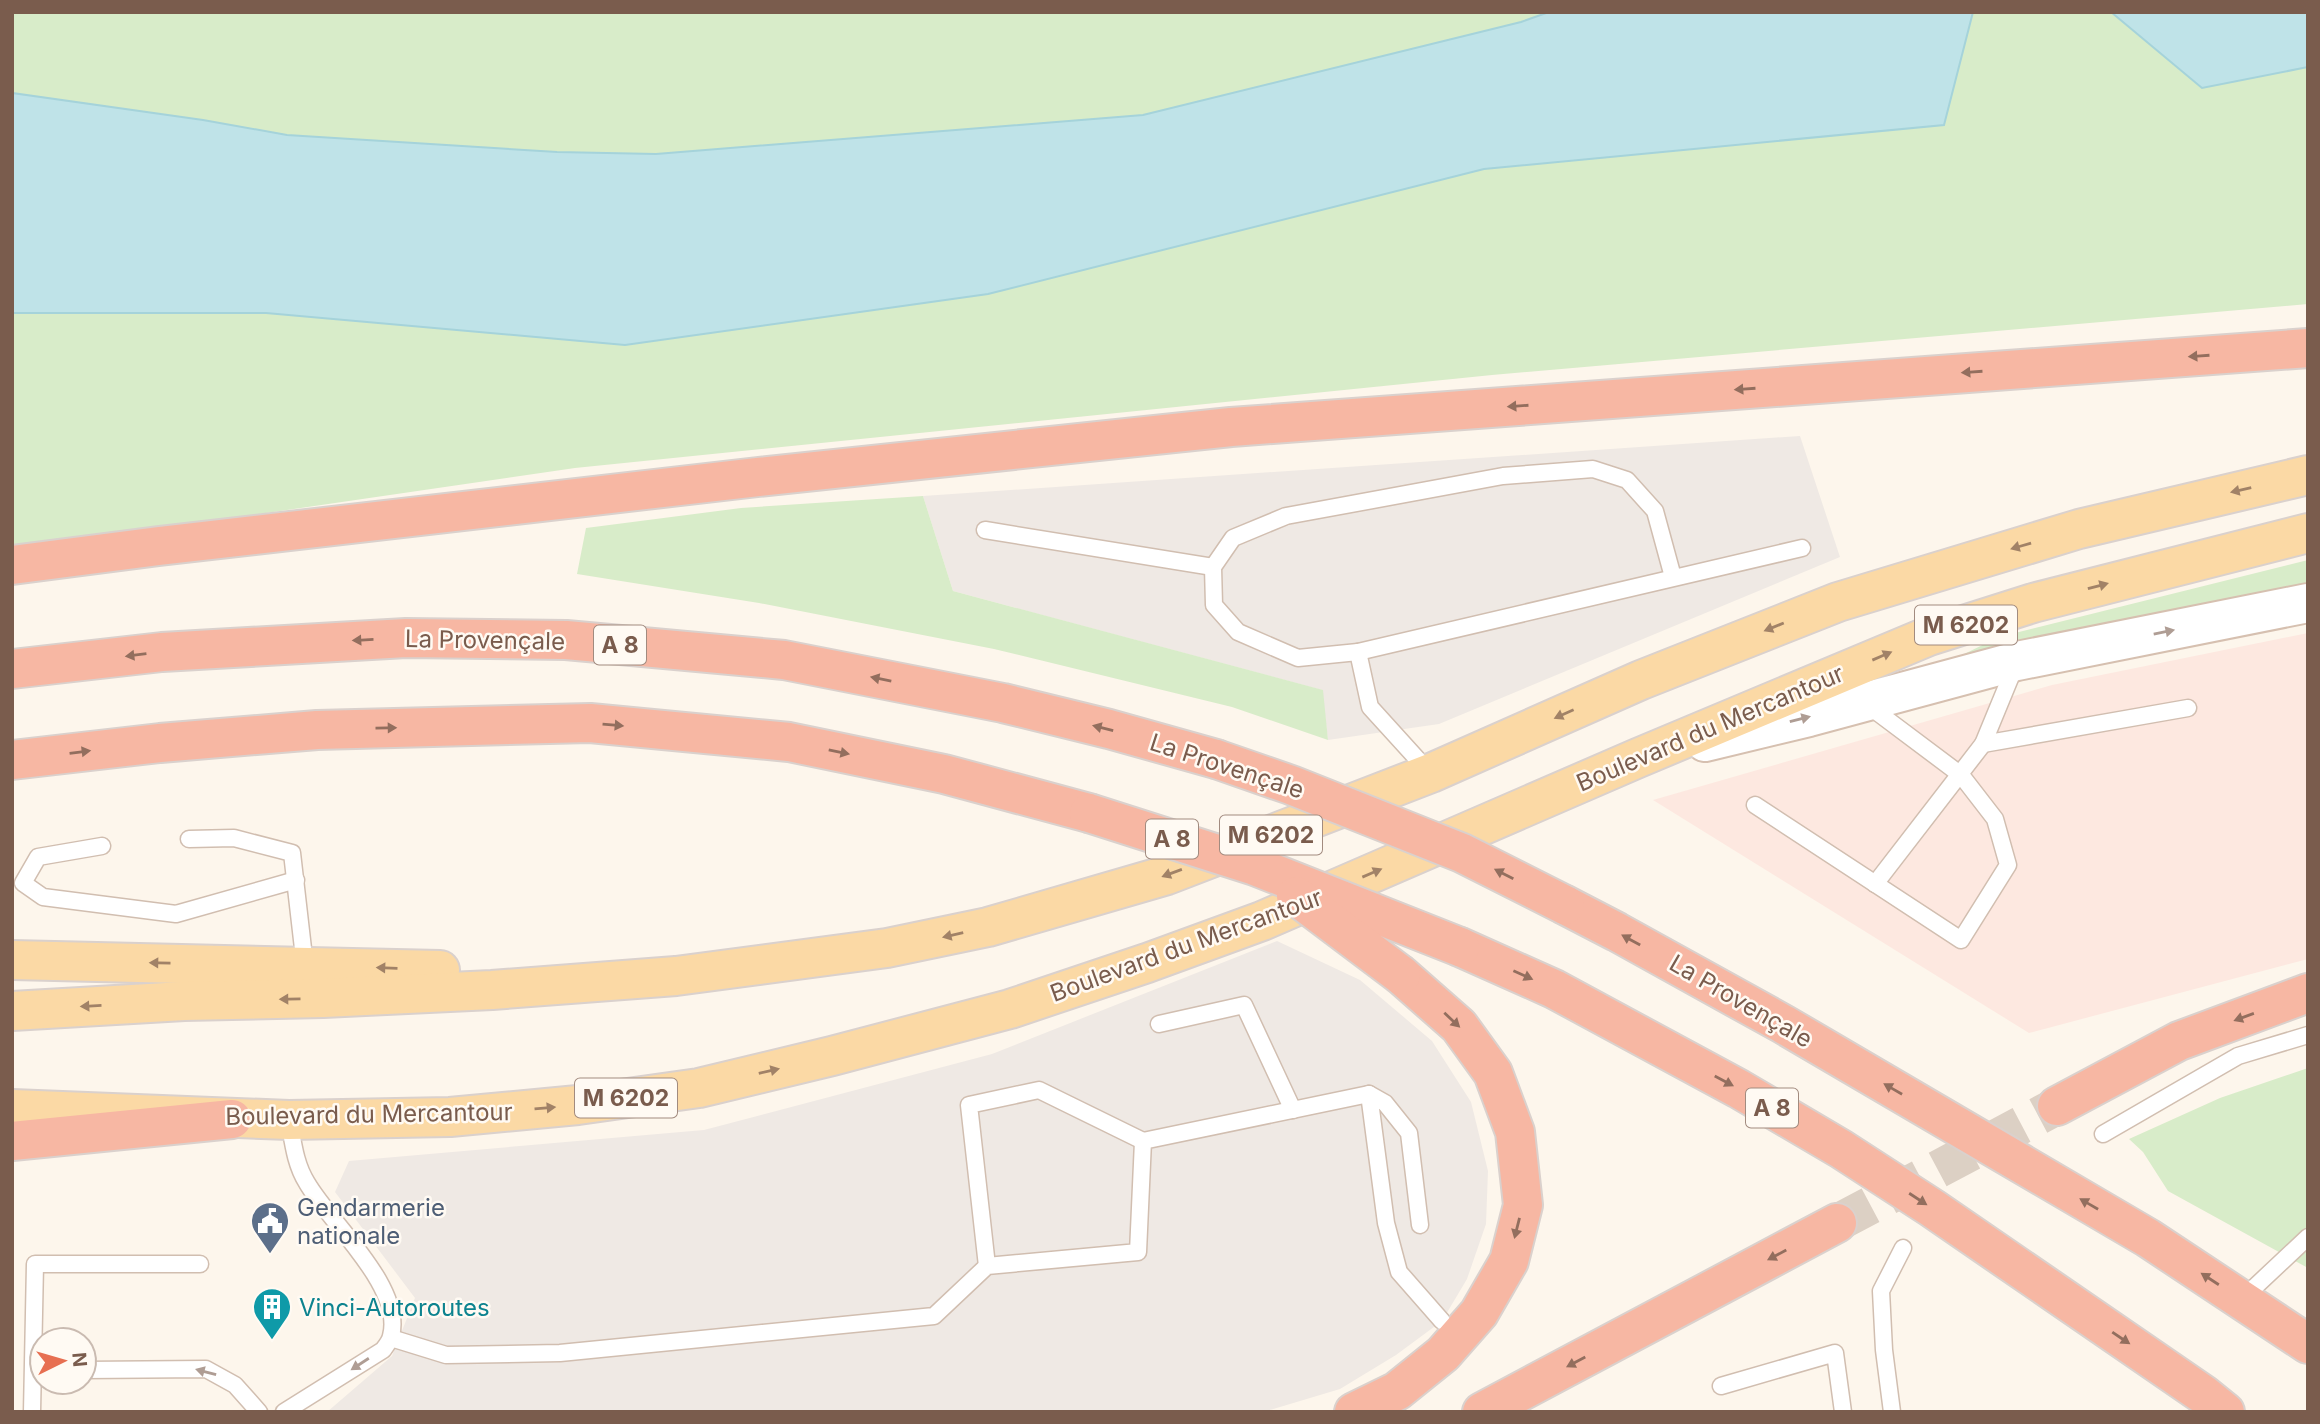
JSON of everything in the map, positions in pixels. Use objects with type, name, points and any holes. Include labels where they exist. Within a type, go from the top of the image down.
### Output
[{"type":"highway","points":[[12,565],[758,477],[1231,427],[2308,348]]},
{"type":"highway","name":"La Provençale","points":[[12,669],[162,652],[406,638],[566,640],[784,660],[1003,703],[1216,759],[1291,785],[1462,853],[1618,932],[1783,1024],[2148,1238],[2308,1344]]},
{"type":"highway","name":"A 8","points":[[12,760],[160,743],[317,730],[590,723],[789,741],[944,774],[1089,813],[1255,866],[1460,947],[1554,989],[1739,1089],[1841,1149],[1932,1208],[2225,1412]]},
{"type":"highway","points":[[1255,866],[1401,975],[1459,1026],[1493,1073],[1515,1132],[1523,1205],[1509,1261],[1479,1313],[1443,1354],[1397,1391],[1354,1412]]},
{"type":"highway","points":[[2057,1106],[2179,1041],[2308,993]]},
{"type":"highway","points":[[12,1141],[232,1119]]},
{"type":"highway","points":[[1482,1412],[1837,1223]]},
{"type":"main road","name":"M 6202","points":[[12,1011],[184,1001],[479,991],[676,976],[887,948],[988,927],[1167,875],[1431,773],[1641,680],[1838,602],[2079,529],[2308,475]]},
{"type":"main road","name":"Boulevard du Mercantour","points":[[12,1109],[232,1119],[450,1117],[578,1105],[699,1088],[832,1056],[1010,1009],[1262,921],[1638,758],[1929,636],[2046,600],[2308,533]]},
{"type":"main road","name":"M 6202","points":[[12,960],[676,976]]},
{"type":"street","points":[[1638,758],[2017,661],[2308,603]]},
{"type":"lane","points":[[1672,577],[1655,511],[1627,480],[1593,469],[1503,476],[1286,516],[1233,538],[1213,566],[1214,605],[1238,632],[1297,658],[1358,652],[1802,548]]},
{"type":"lane","points":[[985,530],[1213,566]]},
{"type":"lane","points":[[1358,652],[1370,706],[1431,773]]},
{"type":"lane","points":[[1875,884],[1983,744],[2017,661]]},
{"type":"lane","points":[[1755,805],[1961,940],[2008,864],[1996,819],[1961,775],[1865,702]]},
{"type":"lane","points":[[1983,744],[2188,708]]},
{"type":"lane","points":[[189,839],[234,838],[292,853],[305,966]]},
{"type":"lane","points":[[102,846],[38,857],[23,883],[43,897],[176,914],[296,880]]},
{"type":"lane","points":[[1159,1024],[1244,1004],[1293,1110]]},
{"type":"lane","points":[[2103,1134],[2238,1056],[2308,1035]]},
{"type":"lane","points":[[987,1266],[969,1105],[1039,1090],[1143,1142],[1369,1094],[1385,1102],[1409,1133],[1420,1225]]},
{"type":"lane","points":[[1369,1094],[1386,1223],[1399,1272],[1441,1321]]},
{"type":"lane","points":[[284,1412],[383,1350],[391,1338],[393,1316],[381,1283],[306,1182],[295,1156],[289,1120]]},
{"type":"lane","points":[[391,1338],[446,1355],[560,1353],[934,1316],[987,1266],[1138,1252],[1143,1142]]},
{"type":"lane","points":[[2242,1299],[2308,1237]]},
{"type":"lane","points":[[1892,1412],[1884,1350],[1881,1291],[1903,1248]]},
{"type":"lane","points":[[37,1326],[36,1264],[200,1264]]},
{"type":"lane","points":[[1721,1386],[1835,1353],[1843,1412]]},
{"type":"lane","points":[[98,1370],[206,1369],[236,1385],[259,1412]]},
{"type":"shaded area","points":[[1800,436],[1840,557],[1439,724],[1328,740],[1322,690],[953,591],[923,496]]},
{"type":"shaded area","points":[[2308,633],[2308,959],[2029,1033],[1653,800],[2052,685]]},
{"type":"shaded area","points":[[1277,941],[1360,980],[1432,1041],[1471,1102],[1488,1171],[1486,1224],[1467,1279],[1442,1321],[1396,1355],[1340,1389],[1263,1412],[327,1412],[392,1356],[415,1298],[335,1192],[349,1161],[704,1130],[992,1054]]},
{"type":"green space","points":[[12,12],[1549,12],[1521,22],[1143,115],[656,154],[557,152],[287,135],[203,120],[12,93]]},
{"type":"green space","points":[[1973,12],[2111,12],[2203,88],[2308,67],[2308,304],[1492,375],[575,468],[191,524],[12,546],[12,313],[266,313],[625,345],[988,294],[1484,169],[1943,125]]},
{"type":"green space","points":[[923,496],[953,591],[1323,690],[1328,740],[1232,707],[994,649],[759,603],[577,574],[586,528],[741,508]]},
{"type":"green space","points":[[2308,560],[2308,591],[1958,657],[1999,637]]},
{"type":"green space","points":[[2308,1068],[2308,1268],[2168,1191],[2143,1152],[2129,1139],[2220,1098]]},
{"type":"water","points":[[1549,12],[1973,12],[1944,125],[1484,169],[988,294],[625,345],[266,313],[12,313],[12,93],[203,120],[287,135],[557,152],[656,154],[1143,115],[1521,22]]},
{"type":"water","points":[[2111,12],[2308,12],[2308,67],[2202,88]]},
{"type":"tunnel","points":[[1837,1223],[2057,1106]]},
{"type":"place","name":"Gendarmerie nationale","points":[[270,1255]]},
{"type":"place","name":"Vinci-Autoroutes","points":[[272,1341]]}]
